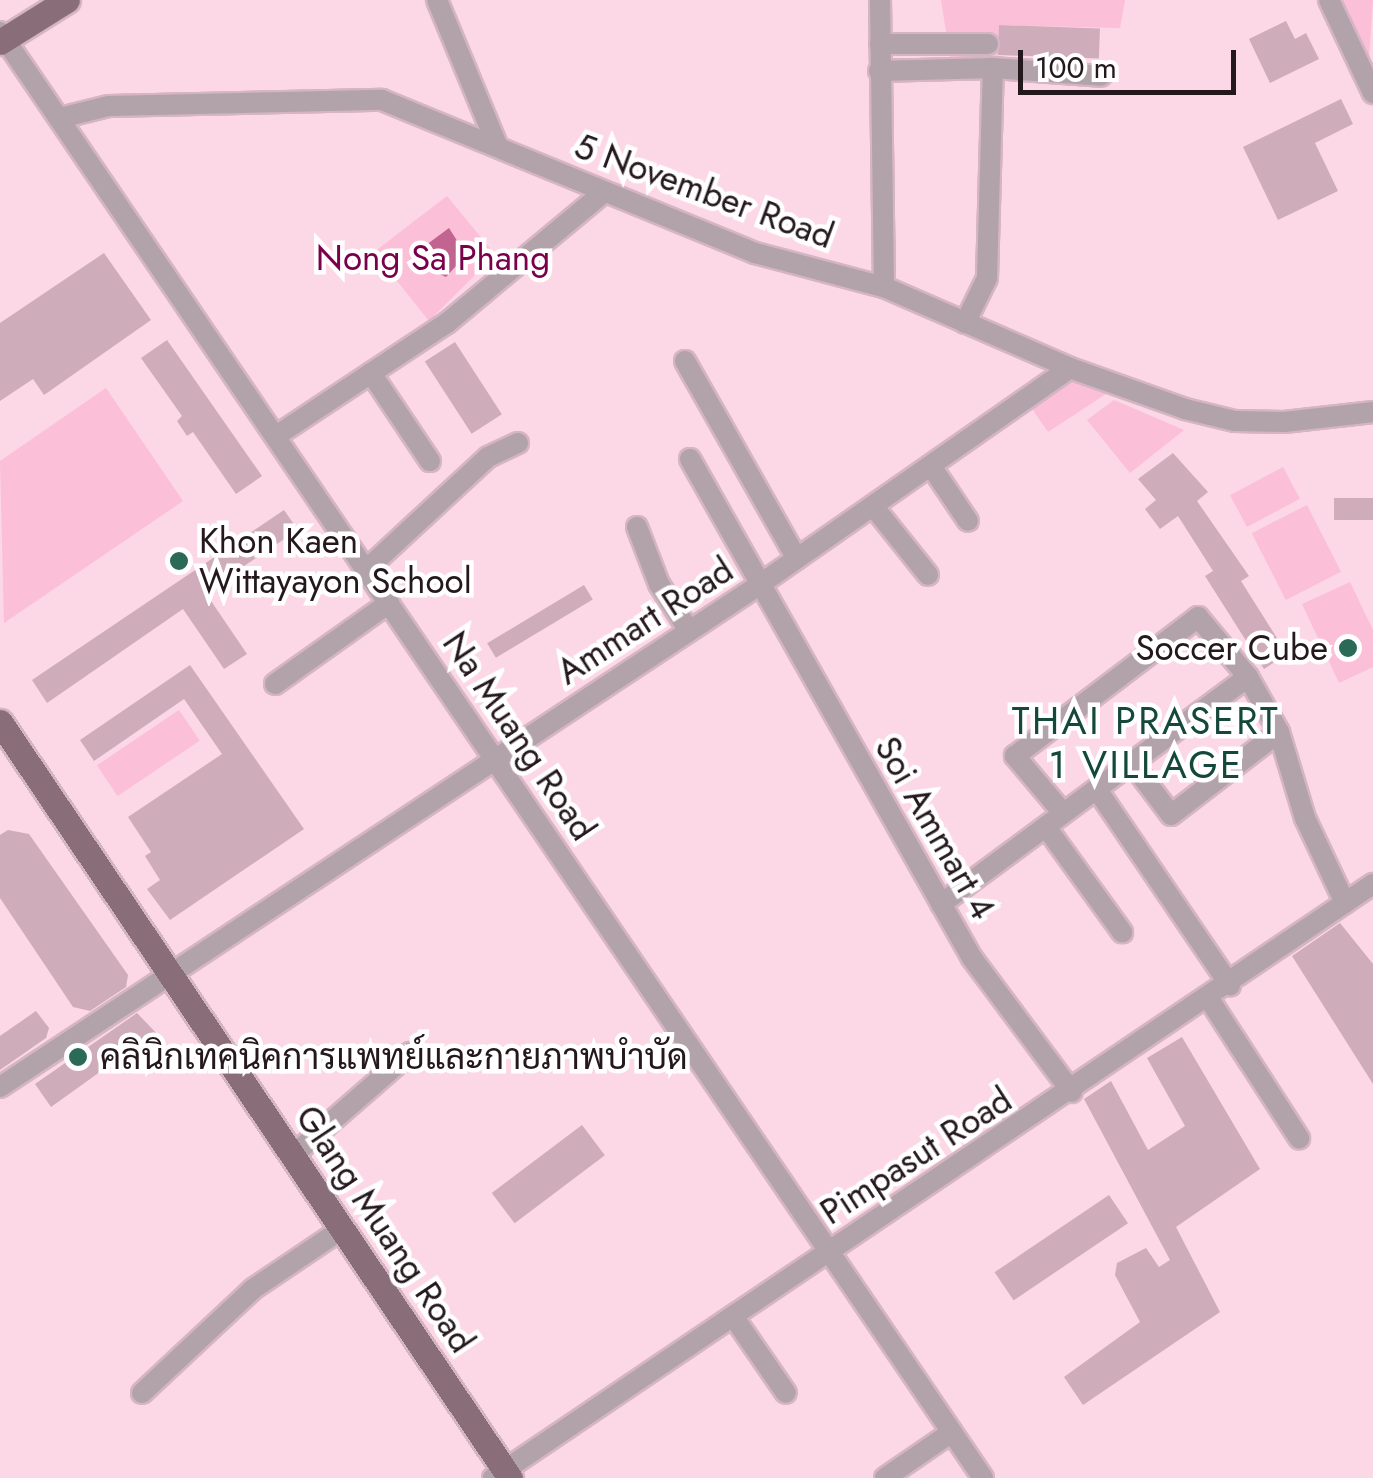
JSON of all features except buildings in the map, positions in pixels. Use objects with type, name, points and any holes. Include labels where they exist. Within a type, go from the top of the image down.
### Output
[{"type":"main road","points":[[2,38],[67,0]]},
{"type":"main road","name":"Glang Muang Road","points":[[0,722],[172,973],[502,1475]]},
{"type":"street","points":[[436,0],[497,145]]},
{"type":"street","points":[[880,0],[884,288]]},
{"type":"street","points":[[1329,0],[1372,89]]},
{"type":"street","name":"Na Muang Road","points":[[2,38],[983,1478]]},
{"type":"street","points":[[880,44],[988,44]]},
{"type":"street","points":[[880,71],[993,68],[1102,76]]},
{"type":"street","points":[[965,322],[987,278],[993,68]]},
{"type":"street","name":"5 November Road","points":[[60,118],[109,106],[382,100],[755,253],[884,288],[1070,368],[1234,421],[1373,412]]},
{"type":"street","points":[[276,436],[447,323],[603,193]]},
{"type":"street","points":[[685,361],[797,559]]},
{"type":"street","name":"Ammart Road","points":[[0,1087],[494,756],[759,586],[1070,368]]},
{"type":"street","points":[[371,373],[430,461]]},
{"type":"street","points":[[366,570],[488,457],[518,443]]},
{"type":"street","name":"Soi Ammart 4","points":[[690,459],[972,958],[1072,1092]]},
{"type":"street","points":[[931,466],[968,521]]},
{"type":"street","points":[[873,506],[928,575]]},
{"type":"street","points":[[637,527],[660,584],[690,632]]},
{"type":"street","points":[[275,684],[388,603]]},
{"type":"street","points":[[1063,814],[1015,756],[1198,617],[1248,677],[1279,732],[1304,818],[1346,904]]},
{"type":"street","points":[[942,904],[1134,766],[1248,677]]},
{"type":"street","points":[[1134,766],[1171,816],[1279,732]]},
{"type":"street","points":[[1098,791],[1230,984]]},
{"type":"street","points":[[1046,827],[1122,932]]},
{"type":"street","name":"Pimpasut Road","points":[[502,1475],[733,1316],[1210,999],[1373,884]]},
{"type":"street","points":[[1210,999],[1299,1138]]},
{"type":"street","points":[[292,1156],[410,1054]]},
{"type":"street","points":[[142,1393],[253,1289],[342,1229]]},
{"type":"street","points":[[733,1316],[786,1393]]},
{"type":"street","points":[[884,1478],[952,1432]]},
{"type":"green space","points":[[941,0],[1125,0],[1120,28],[1000,25],[998,61],[951,63]]},
{"type":"green space","points":[[1340,0],[1373,0],[1369,60]]},
{"type":"green space","name":"Nong Sa Phang","points":[[447,196],[502,263],[486,276],[477,273],[429,321],[374,252]]},
{"type":"green space","points":[[1070,380],[1109,392],[1048,432],[1030,406]]},
{"type":"green space","points":[[106,388],[183,501],[4,623],[0,461]]},
{"type":"green space","points":[[1114,400],[1184,430],[1130,473],[1087,420]]},
{"type":"green space","points":[[1283,467],[1300,499],[1247,527],[1230,495]]},
{"type":"green space","points":[[1307,505],[1341,572],[1286,600],[1252,533]]},
{"type":"green space","name":"Soccer Cube","points":[[1350,582],[1373,630],[1373,667],[1339,683],[1302,604]]},
{"type":"green space","points":[[179,710],[200,741],[118,796],[97,765]]},
{"type":"shaded area","points":[[449,228],[466,255],[446,277],[431,270],[418,251]]},
{"type":"place","name":"Khon Kaen Wittayayon School","points":[[179,561]]},
{"type":"place","name":"Soccer Cube","points":[[1348,648]]},
{"type":"place","name":"คลินิกเทคนิคการแพทย์และกายภาพบำบัด","points":[[78,1057]]},
{"type":"district","name":"THAI PRASERT 1 VILLAGE","points":[[1146,743]]}]
